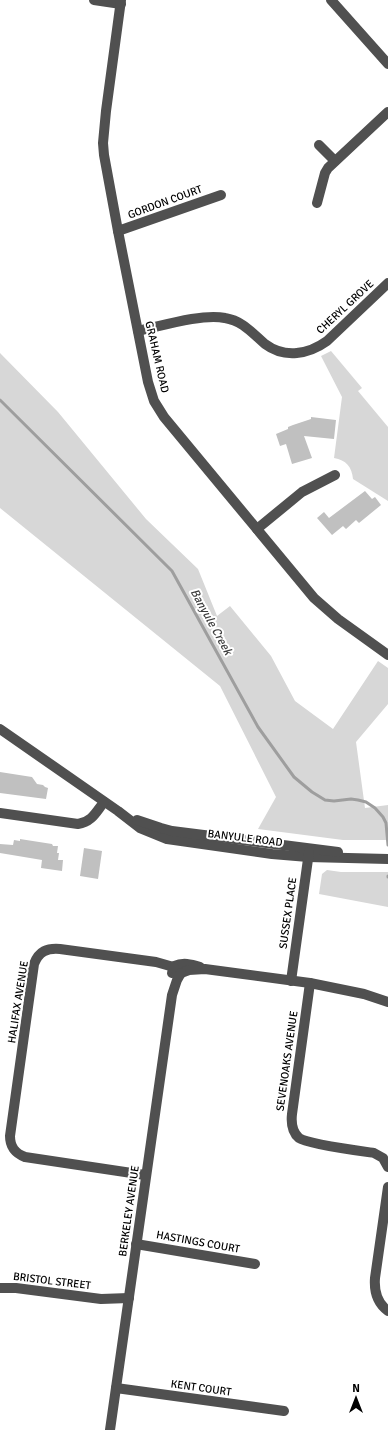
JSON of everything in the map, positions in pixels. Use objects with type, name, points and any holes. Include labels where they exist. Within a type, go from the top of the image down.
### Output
[{"type":"street","points":[[94,0],[121,2]]},
{"type":"street","points":[[331,0],[387,61]]},
{"type":"street","name":"GRAHAM ROAD","points":[[121,2],[103,143],[106,170],[148,382],[158,409],[303,585],[326,609],[388,655]]},
{"type":"street","points":[[317,203],[325,173],[335,161],[388,112]]},
{"type":"street","points":[[319,145],[335,161]]},
{"type":"street","name":"GORDON COURT","points":[[118,231],[221,195]]},
{"type":"street","name":"CHERYL GROVE","points":[[138,331],[205,317],[224,317],[244,325],[266,344],[277,350],[293,354],[308,352],[327,341],[388,282]]},
{"type":"street","points":[[256,529],[302,492],[335,475]]},
{"type":"street","name":"BANYULE ROAD","points":[[0,730],[118,811],[140,828],[167,839],[272,854],[309,852]]},
{"type":"street","points":[[0,813],[78,824],[90,820],[104,802]]},
{"type":"street","name":"BANYULE ROAD","points":[[118,811],[144,823],[166,830],[255,841],[309,852],[383,858]]},
{"type":"street","name":"SUSSEX PLACE","points":[[291,981],[309,852]]},
{"type":"street","name":"HALIFAX AVENUE","points":[[145,1175],[25,1157],[16,1152],[13,1148],[10,1136],[34,964],[40,953],[48,949],[60,949],[156,962],[177,971]]},
{"type":"street","name":"HALIFAX AVENUE","points":[[177,971],[176,965],[187,964],[205,969],[310,983],[364,994],[388,1002]]},
{"type":"street","name":"BERKELEY AVENUE","points":[[110,1430],[145,1175],[172,994],[177,980],[177,971]]},
{"type":"street","name":"SEVENOAKS AVENUE","points":[[310,983],[292,1114],[292,1127],[296,1135],[303,1140],[374,1153],[383,1158],[388,1167]]},
{"type":"street","points":[[388,1187],[374,1287],[378,1300],[388,1311]]},
{"type":"street","name":"HASTINGS COURT","points":[[136,1244],[255,1264]]},
{"type":"street","name":"BRISTOL STREET","points":[[0,1288],[16,1288],[101,1299],[129,1298]]},
{"type":"street","name":"BRISTOL STREET","points":[[101,1299],[127,1310]]},
{"type":"street","name":"KENT COURT","points":[[116,1388],[284,1411]]},
{"type":"shaded area","points":[[331,351],[362,388],[358,391],[388,427],[388,501],[353,479],[348,465],[342,460],[334,458],[342,397],[321,356]]},
{"type":"shaded area","points":[[0,353],[58,412],[146,519],[198,569],[217,616],[230,606],[271,656],[295,701],[333,729],[378,661],[388,668],[388,704],[356,742],[365,808],[388,805],[388,840],[343,840],[258,829],[276,797],[220,686],[0,508]]},
{"type":"shaded area","points":[[327,870],[341,872],[388,872],[388,907],[319,894],[322,874]]},
{"type":"building","points":[[311,417],[336,420],[334,439],[304,436],[312,458],[292,464],[286,444],[280,446],[276,434],[288,429],[288,427],[311,419]]},
{"type":"building","points":[[365,491],[372,499],[375,497],[381,505],[359,523],[356,520],[346,529],[343,526],[332,535],[317,518],[324,512],[329,518]]},
{"type":"building","points":[[0,772],[32,777],[37,784],[48,788],[46,799],[0,793]]},
{"type":"building","points":[[20,839],[58,846],[58,860],[63,860],[62,871],[41,868],[42,860],[0,853],[0,844],[13,845],[14,840],[20,841]]},
{"type":"building","points":[[84,848],[102,851],[98,879],[80,876]]},
{"type":"waterway","name":"Banyule Creek","points":[[0,400],[172,571],[258,727],[294,777],[312,792],[325,800],[358,800],[366,802],[375,808],[386,823],[388,845]]}]
